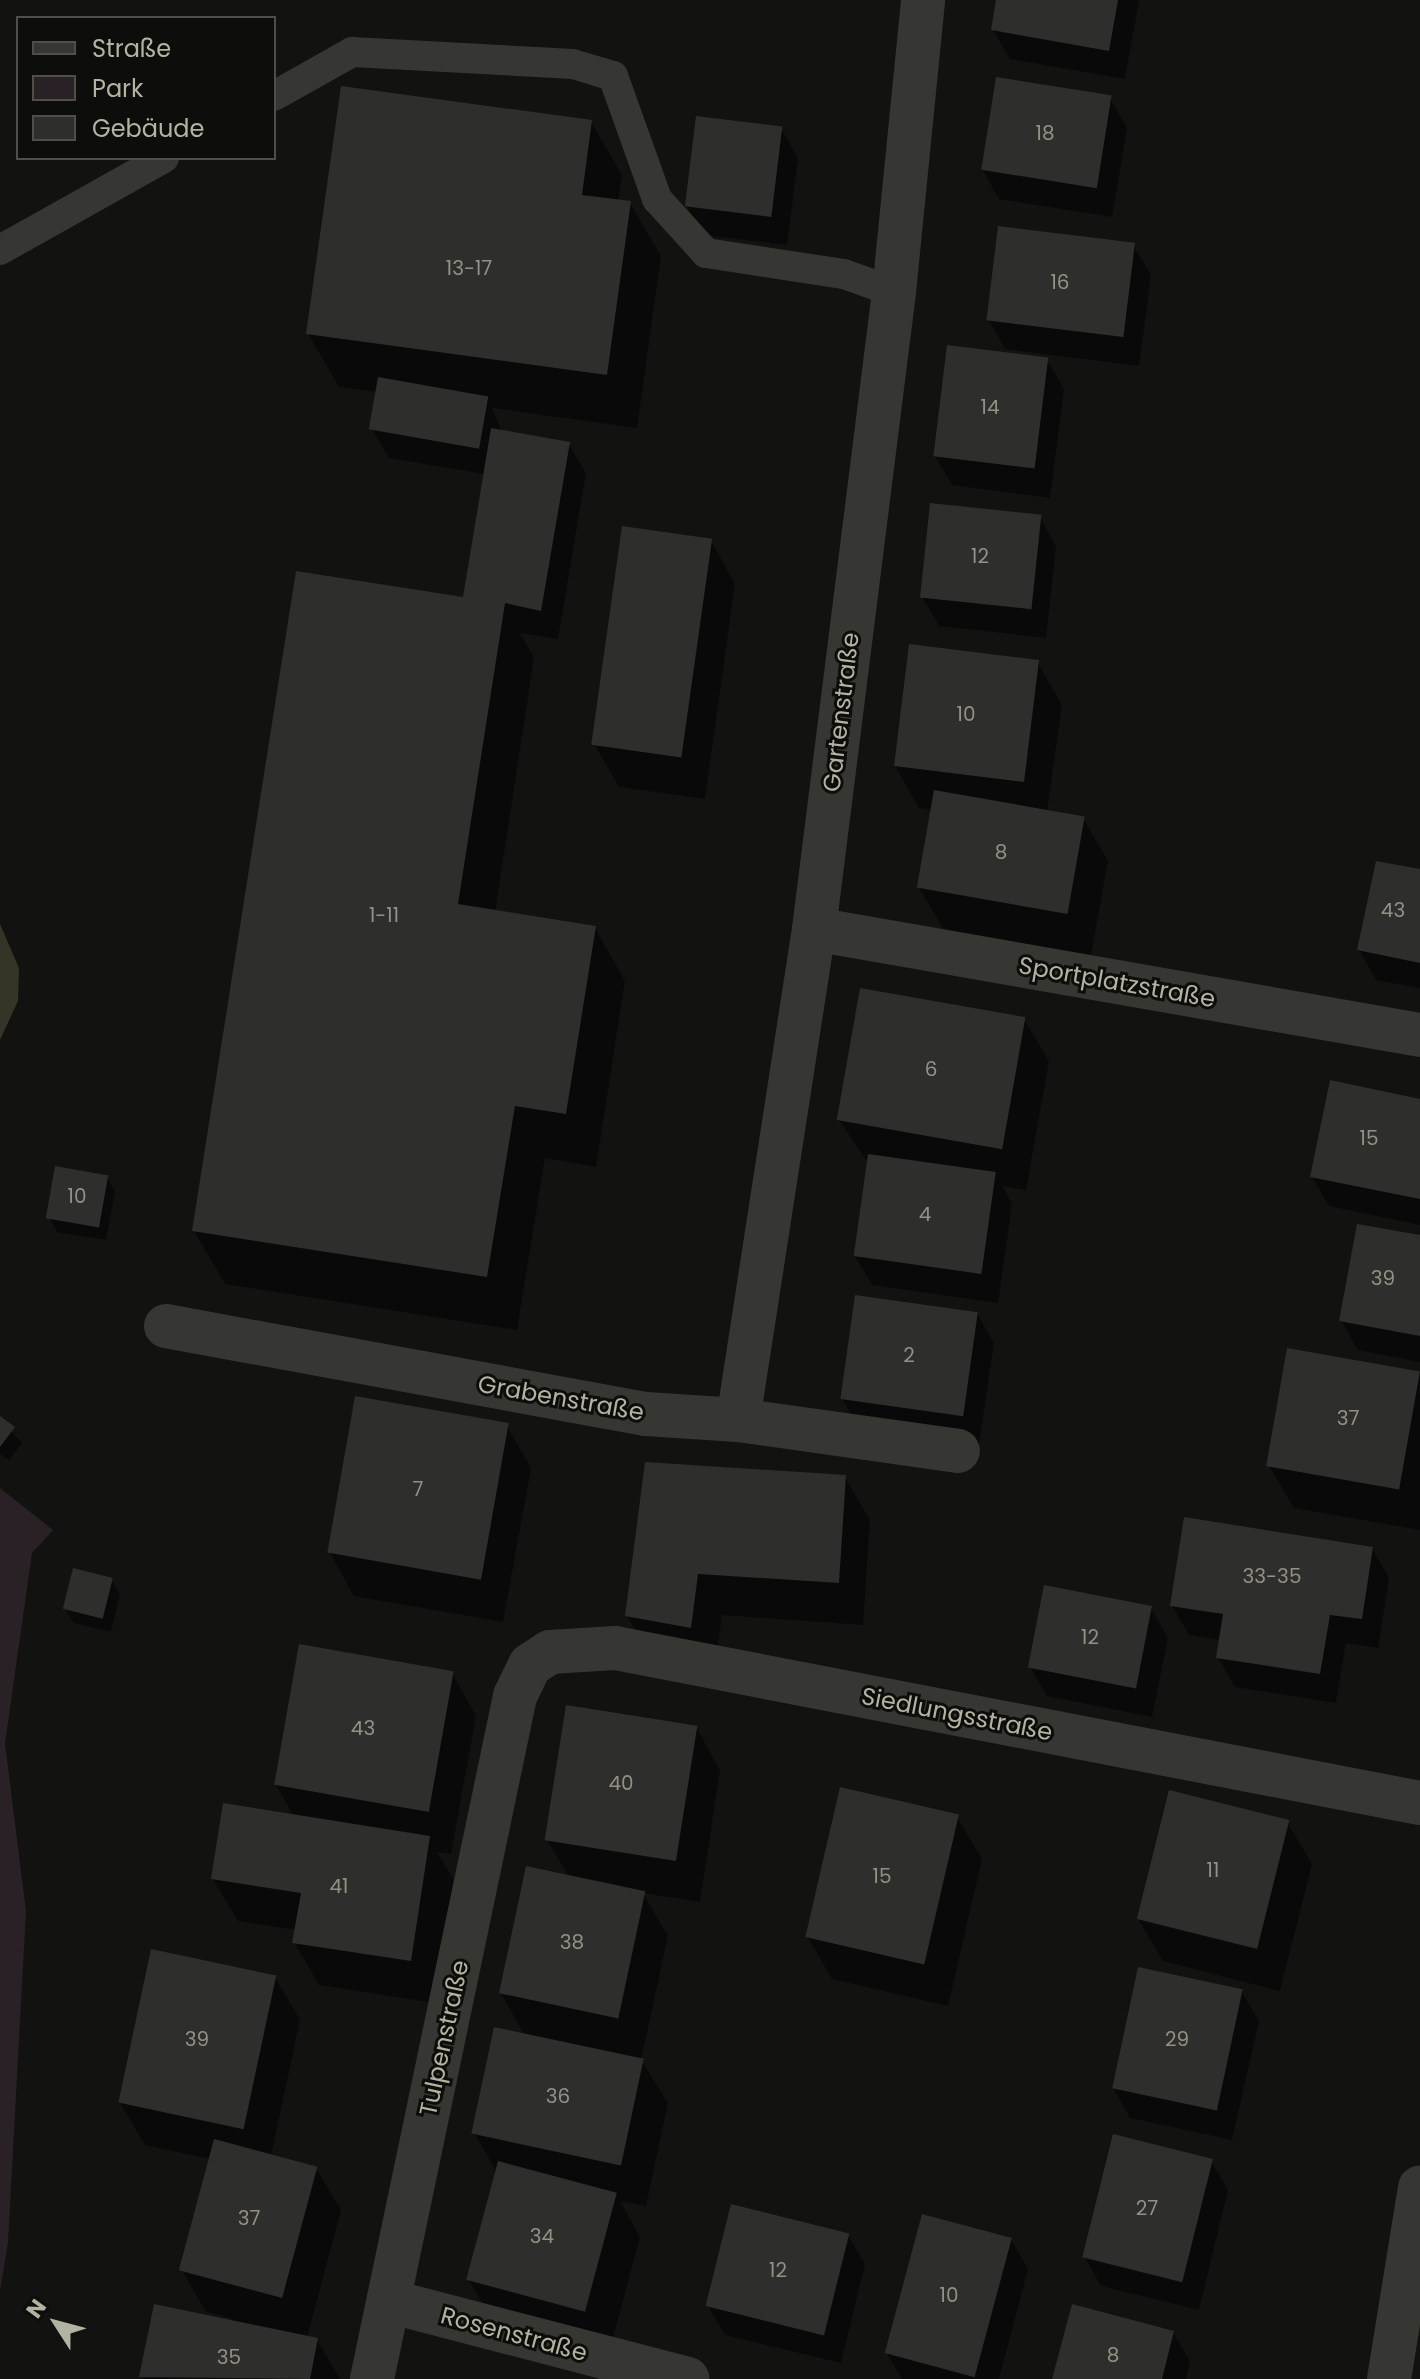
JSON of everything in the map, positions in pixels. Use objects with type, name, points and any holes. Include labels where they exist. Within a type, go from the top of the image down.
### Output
[{"type":"street","name":"Gartenstraße","points":[[738,1420],[814,929],[894,292],[923,0]]},
{"type":"street","name":"Sportplatzstraße","points":[[814,929],[1420,1035]]},
{"type":"street","name":"Grabenstraße","points":[[166,1326],[646,1414],[738,1420],[958,1451]]},
{"type":"street","name":"Siedlungsstraße","points":[[515,1696],[530,1665],[550,1652],[615,1648],[1420,1803]]},
{"type":"street","name":"Tulpenstraße","points":[[372,2379],[515,1696]]},
{"type":"street","points":[[1389,2379],[1420,2187]]},
{"type":"street","name":"Rosenstraße","points":[[387,2310],[400,2304],[687,2379]]},
{"type":"lane","points":[[276,95],[352,52],[573,64],[613,76],[657,199],[706,253],[844,274],[894,292]]},
{"type":"lane","points":[[0,250],[160,160]]},
{"type":"green space","points":[[0,1488],[53,1530],[32,1553],[5,1743],[26,1911],[8,2242],[0,2291]]},
{"type":"shaded area","points":[[0,924],[19,968],[18,1001],[0,1040]]},
{"type":"building","points":[[996,0],[1118,0],[1109,51],[991,30]]},
{"type":"building","points":[[996,77],[1112,95],[1097,188],[981,170]]},
{"type":"building","points":[[341,86],[592,120],[582,195],[631,201],[607,375],[306,334]]},
{"type":"building","points":[[696,116],[782,127],[771,217],[685,206]]},
{"type":"building","points":[[998,226],[1135,243],[1123,337],[986,320]]},
{"type":"building","points":[[947,345],[1048,357],[1035,469],[933,456]]},
{"type":"building","points":[[378,377],[488,396],[479,449],[369,429]]},
{"type":"building","points":[[491,428],[570,442],[541,611],[505,603],[458,904],[596,926],[566,1114],[515,1106],[487,1277],[192,1231],[296,571],[463,597]]},
{"type":"building","points":[[930,503],[1041,515],[1031,609],[920,597]]},
{"type":"building","points":[[622,526],[712,539],[681,758],[591,745]]},
{"type":"building","points":[[909,644],[1039,660],[1024,782],[894,766]]},
{"type":"building","points":[[934,790],[1085,817],[1067,914],[917,887]]},
{"type":"building","points":[[1376,861],[1420,869],[1420,963],[1357,950]]},
{"type":"building","points":[[860,988],[1025,1017],[1002,1149],[837,1120]]},
{"type":"building","points":[[1330,1080],[1420,1099],[1420,1199],[1310,1177]]},
{"type":"building","points":[[868,1154],[996,1172],[981,1274],[854,1256]]},
{"type":"building","points":[[55,1166],[108,1175],[99,1228],[46,1218]]},
{"type":"building","points":[[1357,1224],[1420,1235],[1420,1336],[1339,1321]]},
{"type":"building","points":[[855,1295],[978,1312],[963,1416],[840,1399]]},
{"type":"building","points":[[1287,1348],[1420,1371],[1399,1490],[1266,1466]]},
{"type":"building","points":[[355,1396],[509,1423],[481,1580],[327,1553]]},
{"type":"building","points":[[0,1416],[15,1427],[0,1447]]},
{"type":"building","points":[[645,1462],[846,1475],[839,1583],[698,1574],[691,1628],[625,1616]]},
{"type":"building","points":[[1184,1517],[1373,1547],[1362,1619],[1330,1615],[1320,1674],[1216,1658],[1223,1614],[1170,1606]]},
{"type":"building","points":[[73,1568],[113,1578],[103,1619],[63,1609]]},
{"type":"building","points":[[1044,1585],[1152,1606],[1136,1688],[1028,1667]]},
{"type":"building","points":[[299,1644],[454,1671],[429,1812],[274,1785]]},
{"type":"building","points":[[566,1705],[697,1726],[676,1861],[545,1840]]},
{"type":"building","points":[[840,1787],[959,1814],[924,1964],[805,1937]]},
{"type":"building","points":[[1169,1790],[1289,1820],[1257,1949],[1137,1919]]},
{"type":"building","points":[[223,1803],[430,1836],[411,1961],[292,1943],[301,1893],[211,1879]]},
{"type":"building","points":[[526,1866],[645,1891],[618,2019],[499,1993]]},
{"type":"building","points":[[151,1949],[276,1976],[244,2129],[118,2103]]},
{"type":"building","points":[[1138,1967],[1243,1989],[1217,2111],[1112,2088]]},
{"type":"building","points":[[494,2027],[644,2059],[621,2165],[471,2134]]},
{"type":"building","points":[[1113,2134],[1213,2159],[1182,2282],[1082,2257]]},
{"type":"building","points":[[214,2139],[317,2167],[282,2298],[179,2270]]},
{"type":"building","points":[[498,2161],[617,2193],[585,2312],[466,2280]]},
{"type":"building","points":[[731,2204],[849,2234],[824,2335],[706,2306]]},
{"type":"building","points":[[922,2214],[1012,2238],[975,2377],[885,2353]]},
{"type":"building","points":[[154,2304],[318,2338],[310,2379],[139,2377]]},
{"type":"building","points":[[1072,2304],[1174,2331],[1162,2379],[1052,2379]]}]
